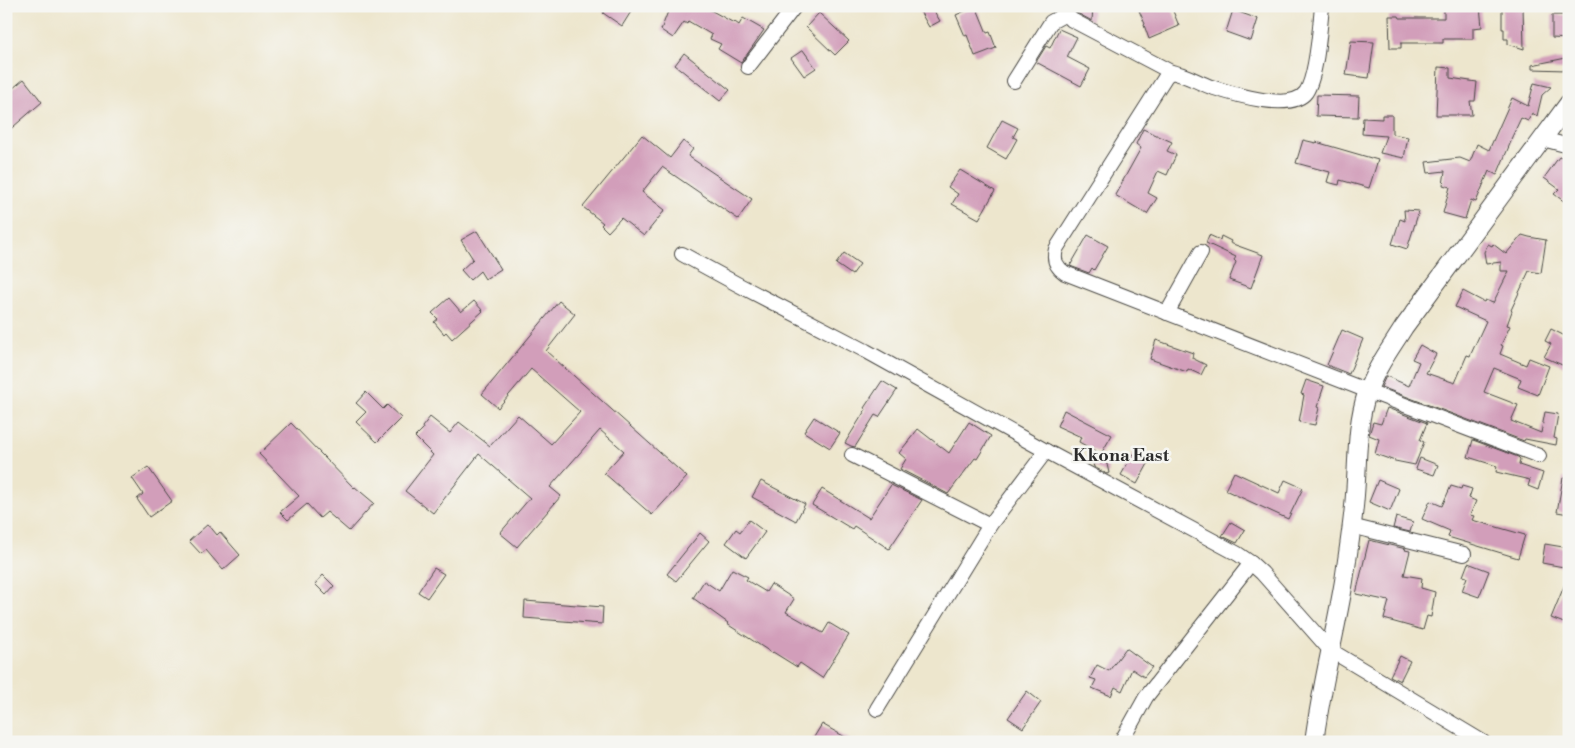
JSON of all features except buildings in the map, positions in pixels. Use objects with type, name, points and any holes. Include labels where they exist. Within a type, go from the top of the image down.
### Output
[{"type":"street","points":[[748,67],[795,6]]},
{"type":"street","points":[[1014,81],[1051,22],[1062,16],[1068,16],[1072,20],[1171,72],[1178,73],[1208,86],[1249,98],[1278,102],[1298,98],[1305,93],[1313,72],[1322,6]]},
{"type":"street","points":[[1171,72],[1161,83],[1056,249],[1054,255],[1055,263],[1059,269],[1167,313],[1539,456]]},
{"type":"street","points":[[1314,742],[1344,582],[1355,495],[1358,436],[1362,411],[1368,391],[1404,327],[1569,103]]},
{"type":"street","points":[[1543,139],[1569,146]]},
{"type":"street","points":[[1167,313],[1201,252]]},
{"type":"street","points":[[682,254],[752,293],[866,351],[1046,451],[1238,554],[1251,563],[1274,586],[1330,650],[1483,742]]},
{"type":"street","points":[[877,709],[990,525],[1046,451]]},
{"type":"street","points":[[852,456],[990,525]]},
{"type":"street","points":[[1351,526],[1464,554]]},
{"type":"street","points":[[1121,742],[1146,696],[1251,563]]},
{"type":"district","name":"Kkona East","points":[[1121,455]]}]
